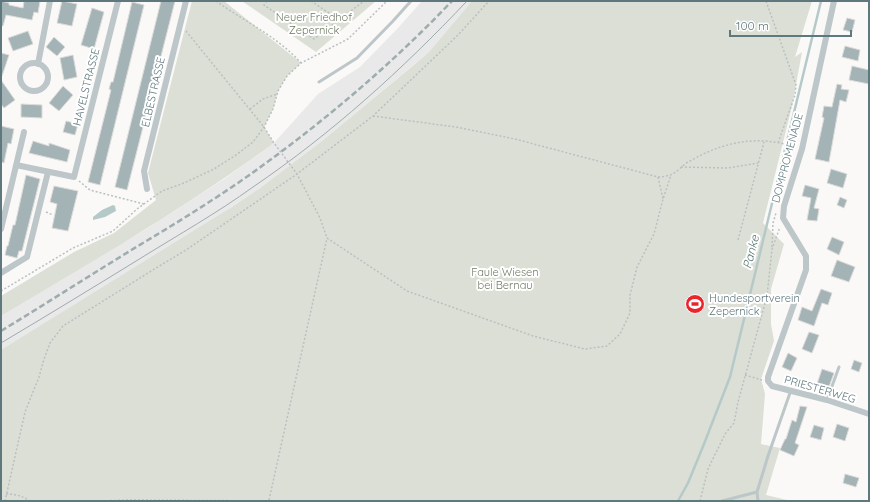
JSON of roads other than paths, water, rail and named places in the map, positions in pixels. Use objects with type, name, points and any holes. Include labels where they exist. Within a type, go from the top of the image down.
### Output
[{"type":"street","points":[[38,64],[50,1]]},
{"type":"street","name":"HAVELSTRASSE","points":[[48,172],[74,177],[118,1]]},
{"type":"street","name":"ELBESTRASSE","points":[[146,189],[144,171],[186,1]]},
{"type":"street","name":"DOMPROMENADE","points":[[768,382],[768,377],[806,270],[806,256],[783,218],[784,206],[802,149],[834,1]]},
{"type":"street","points":[[29,64],[38,64],[47,74],[46,84],[39,90],[30,90],[22,85],[20,73],[25,66],[29,64]]},
{"type":"street","points":[[1,229],[24,132]]},
{"type":"street","points":[[1,274],[28,257],[48,172],[16,166]]},
{"type":"street","name":"PRIESTERWEG","points":[[768,382],[772,386],[827,400],[869,414]]},
{"type":"lane","points":[[319,82],[357,58],[410,1]]},
{"type":"lane","points":[[827,400],[839,366]]},
{"type":"lane","points":[[758,501],[757,492],[791,390]]},
{"type":"lane","points":[[722,501],[757,492]]},
{"type":"waterway","name":"Panke","points":[[678,501],[688,483],[730,377],[821,1]]},
{"type":"tram line","points":[[1,343],[211,215],[282,167],[365,100],[417,52],[467,1]]},
{"type":"railway","points":[[1,331],[193,212],[248,176],[302,136],[354,93],[404,48],[452,1]]},
{"type":"place","name":"Hundesportverein Zepernick","points":[[695,304]]},
{"type":"park label","name":"Neuer Friedhof Zepernick","points":[[314,23]]},
{"type":"park label","name":"Faule Wiesen bei Bernau","points":[[505,278]]}]
